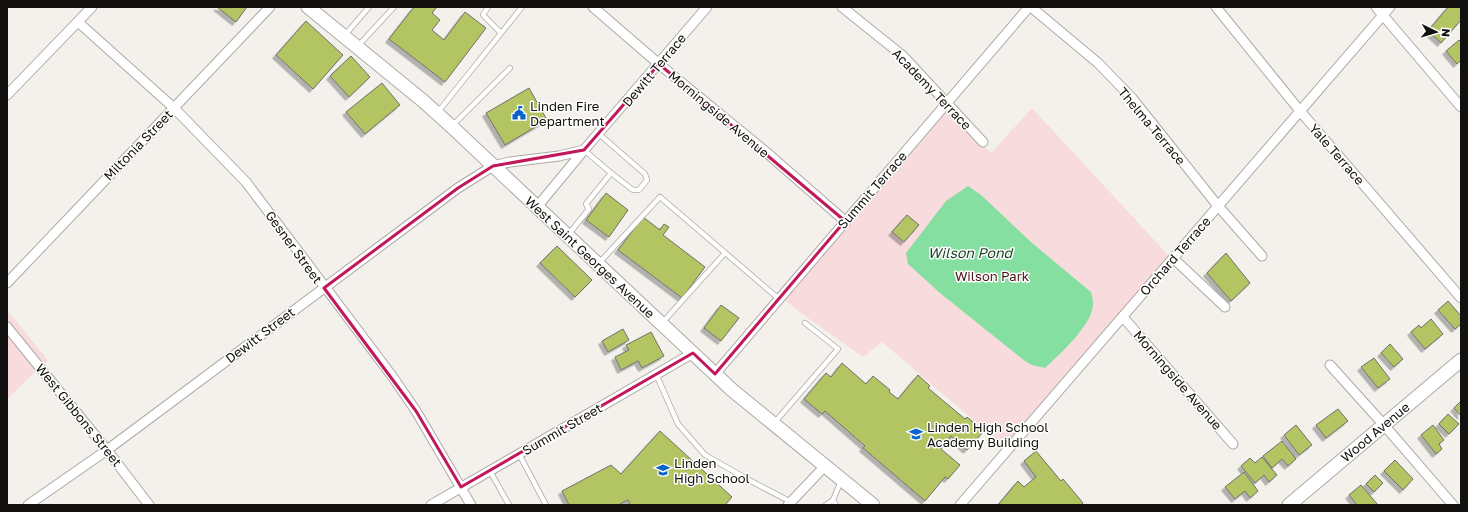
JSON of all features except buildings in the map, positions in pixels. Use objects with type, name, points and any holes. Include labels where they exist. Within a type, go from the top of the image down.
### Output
[{"type":"main road","name":"West Saint Georges Avenue","points":[[308,7],[452,127],[715,374],[873,505]]},
{"type":"main road","name":"Wood Avenue","points":[[1291,505],[1461,360]]},
{"type":"street","points":[[7,94],[92,7]]},
{"type":"street","name":"Miltonia Street","points":[[7,283],[270,7]]},
{"type":"street","name":"Morningside Avenue","points":[[593,7],[659,64],[766,152],[845,221]]},
{"type":"street","name":"Dewitt Terrace","points":[[537,207],[707,7]]},
{"type":"street","name":"Academy Terrace","points":[[842,7],[903,56],[983,142]]},
{"type":"street","name":"Summit Terrace","points":[[715,374],[946,103],[1030,7]]},
{"type":"street","name":"Thelma Terrace","points":[[1030,7],[1098,63],[1132,98],[1218,206],[1262,256]]},
{"type":"street","name":"Yale Terrace","points":[[1216,7],[1300,111],[1461,298]]},
{"type":"street","points":[[1376,7],[1461,107]]},
{"type":"street","name":"Orchard Terrace","points":[[960,505],[1390,7]]},
{"type":"street","name":"Gesner Street","points":[[78,22],[174,108],[246,182],[324,288],[392,376],[416,411],[471,505]]},
{"type":"street","points":[[493,166],[510,162],[559,156],[584,150]]},
{"type":"street","name":"Dewitt Street","points":[[28,505],[107,450],[458,188],[493,166]]},
{"type":"street","points":[[1173,258],[1224,307]]},
{"type":"street","name":"Morningside Avenue","points":[[1123,317],[1233,444]]},
{"type":"street","name":"West Gibbons Street","points":[[7,327],[107,450],[149,505]]},
{"type":"street","name":"Summit Street","points":[[431,505],[693,353]]},
{"type":"street","points":[[1330,365],[1453,505]]},
{"type":"street","points":[[789,504],[825,466]]},
{"type":"lane","points":[[344,36],[369,7]]},
{"type":"lane","points":[[357,47],[394,7]]},
{"type":"lane","points":[[488,7],[483,15],[501,33]]},
{"type":"lane","points":[[436,114],[522,7]]},
{"type":"lane","points":[[452,127],[510,68]]},
{"type":"lane","points":[[584,150],[633,190],[639,190],[647,180],[645,174],[599,134]]},
{"type":"lane","points":[[567,236],[589,209],[586,204],[611,172]]},
{"type":"lane","points":[[598,264],[660,197],[779,299]]},
{"type":"lane","points":[[662,324],[725,252]]},
{"type":"lane","points":[[774,423],[838,349],[805,323]]},
{"type":"lane","points":[[656,374],[678,424],[706,455],[789,504]]},
{"type":"lane","points":[[519,454],[546,505]]},
{"type":"lane","points":[[490,471],[509,505]]},
{"type":"lane","points":[[826,505],[833,500],[841,479]]},
{"type":"lane","points":[[833,500],[836,505]]},
{"type":"highlighted area","points":[[659,64],[845,221],[715,374],[693,353],[461,487],[416,411],[324,288],[458,188],[493,166],[584,150]]},
{"type":"green space","name":"Wilson Park","points":[[946,108],[991,153],[1032,108],[1170,257],[1006,448],[882,342],[863,357],[783,299]]},
{"type":"green space","points":[[7,310],[48,360],[7,399]]},
{"type":"water","name":"Wilson Pond","points":[[968,186],[981,195],[1032,243],[1091,292],[1093,305],[1087,321],[1074,339],[1045,368],[1032,365],[1025,361],[940,293],[908,264],[906,253],[946,201]]},
{"type":"place","name":"Linden Fire Department","points":[[519,113]]},
{"type":"place","name":"Linden High School Academy Building","points":[[916,434]]},
{"type":"place","name":"Linden High School","points":[[663,470]]}]
